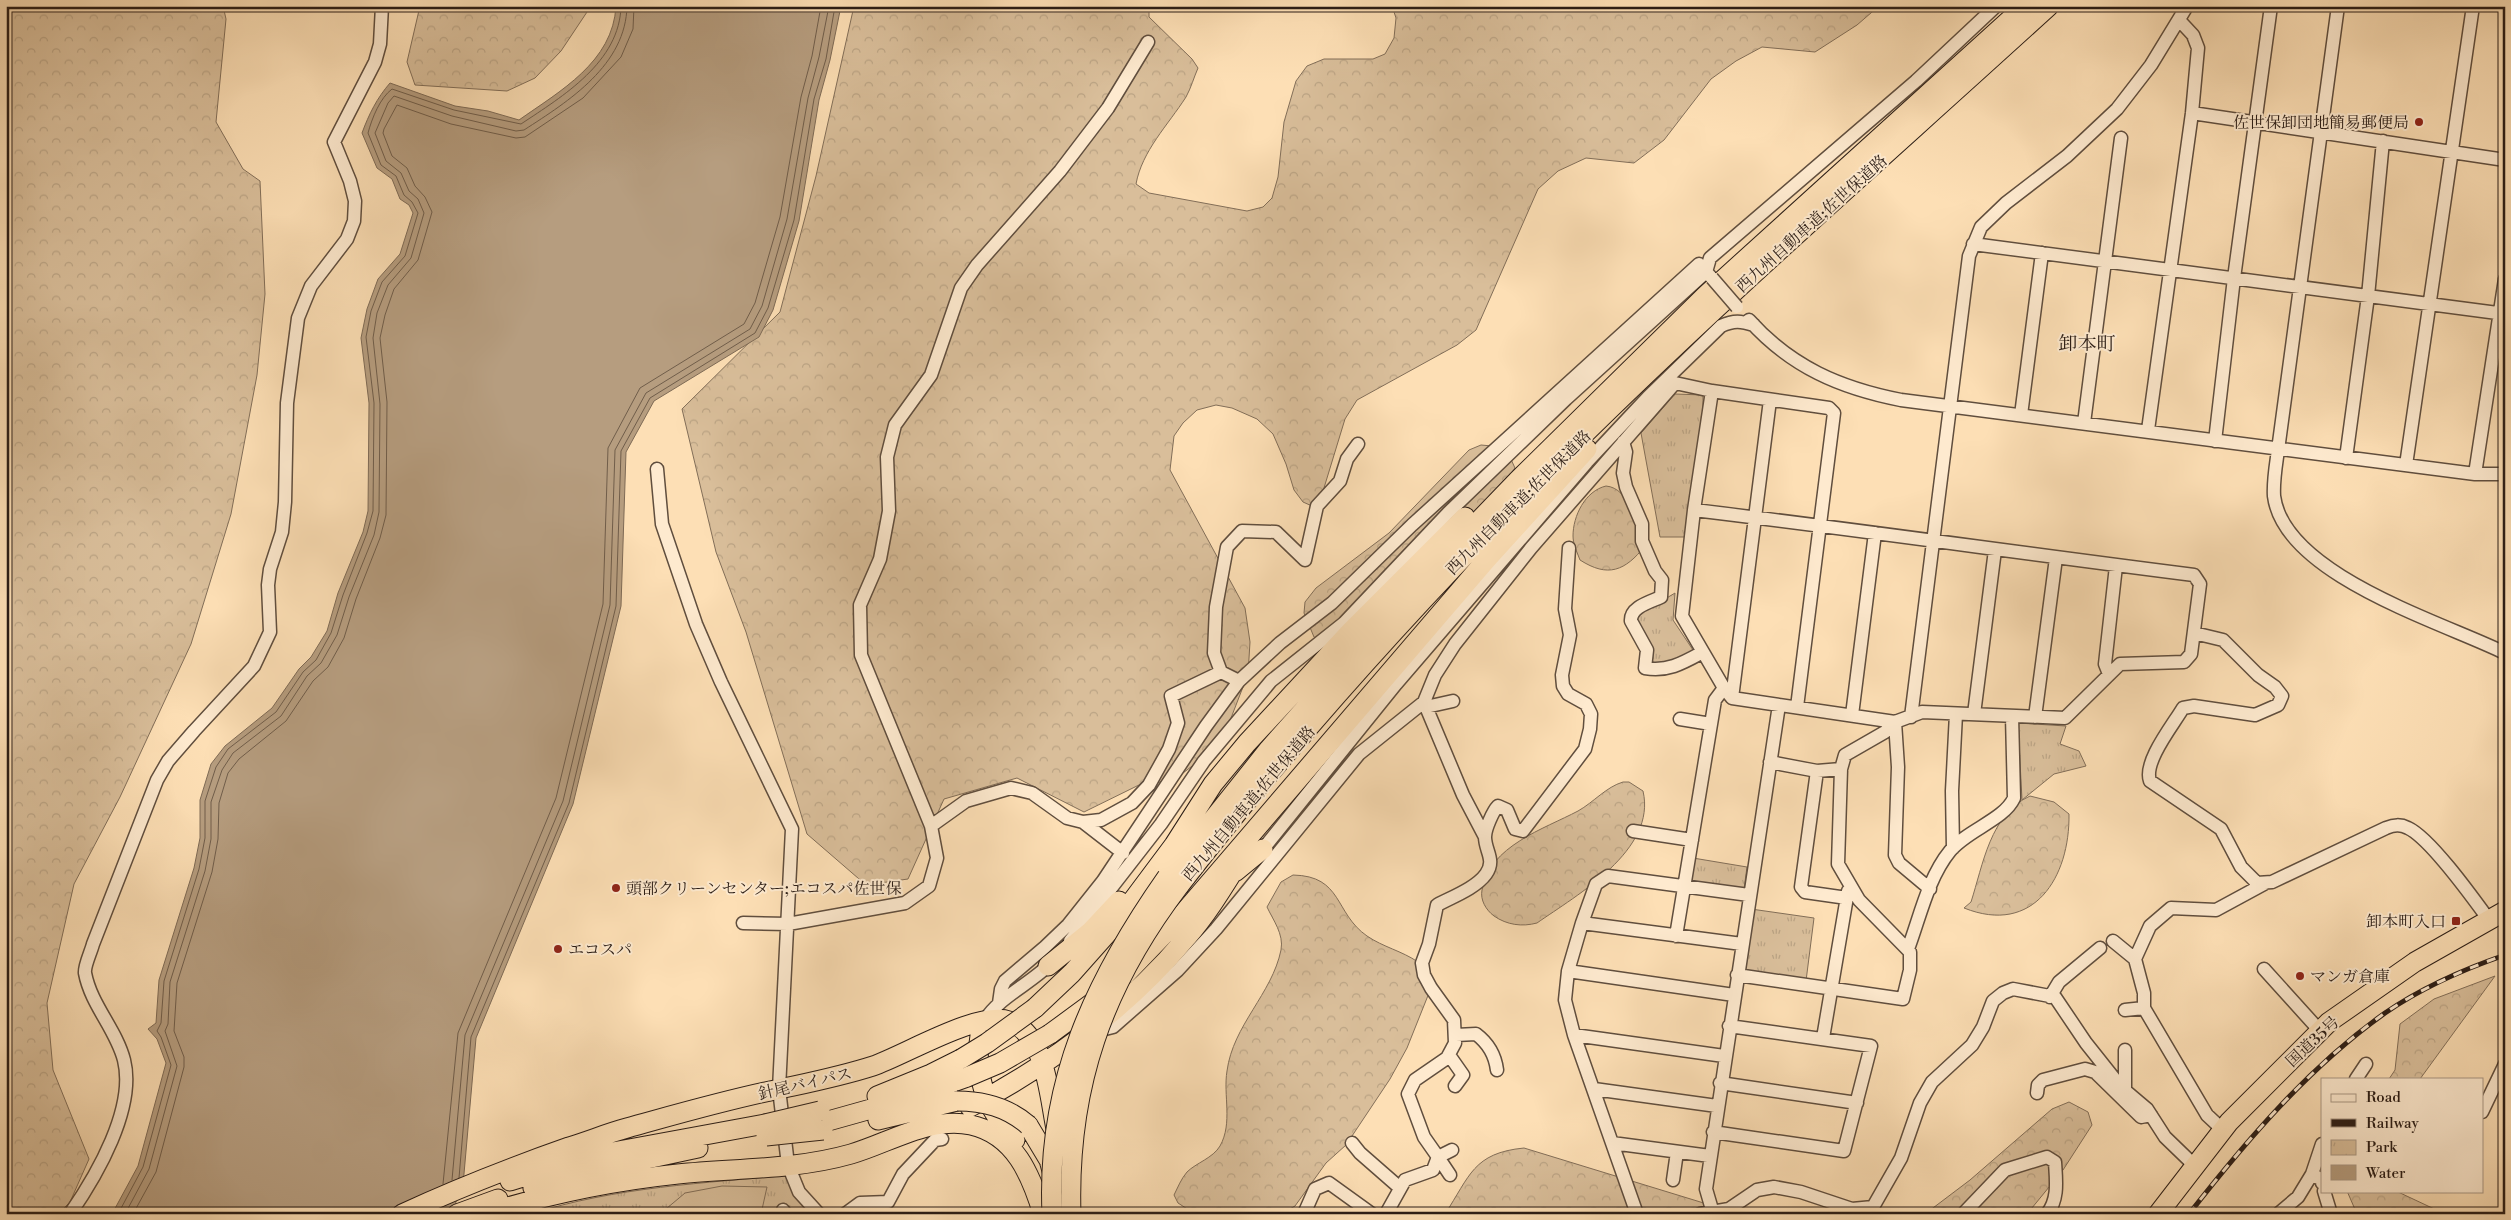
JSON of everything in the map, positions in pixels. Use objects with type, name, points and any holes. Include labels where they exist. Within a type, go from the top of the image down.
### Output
[{"type":"highway","name":"西九州自動車道;佐世保道路","points":[[1076,1074],[1086,1015],[1110,965],[1269,749],[1391,612],[1517,480],[1644,353],[2025,6]]},
{"type":"highway","name":"西九州自動車道;佐世保道路","points":[[1173,881],[1446,575],[1566,452],[1718,306],[2049,6]]},
{"type":"highway","points":[[1052,1110],[1060,1072],[1070,1051],[1148,980],[1181,930],[1279,800],[1487,559],[1718,306]]},
{"type":"highway","points":[[1048,966],[1105,916],[1246,743],[1438,543],[1518,466],[1644,353]]},
{"type":"highway","points":[[821,1121],[861,1101],[897,1088],[961,1059],[995,1038],[1035,1008],[1072,973],[1117,922],[1174,845],[1213,784]]},
{"type":"highway","points":[[1232,874],[1279,800]]},
{"type":"highway","points":[[457,1214],[520,1184],[591,1156],[821,1121],[903,1100],[967,1077],[1017,1054],[1050,1034],[1102,996],[1181,930],[1232,874],[1263,849]]},
{"type":"highway","name":"国道35号","points":[[2158,1214],[2223,1130],[2329,1022],[2415,962],[2497,916]]},
{"type":"highway","points":[[985,1020],[978,1055],[986,1098],[992,1112],[1024,1153],[1035,1172],[1048,1214]]},
{"type":"highway","name":"針尾バイパス","points":[[485,1214],[520,1184],[625,1128],[779,1089],[850,1074],[889,1060],[964,1026],[985,1020],[1007,1020],[1026,1031],[1032,1038],[1042,1066],[1073,1214]]},
{"type":"highway","points":[[940,1131],[986,1098],[1042,1066],[1088,1033]]},
{"type":"highway","points":[[1052,1214],[1051,1180],[1055,1132],[1076,1074]]},
{"type":"highway","points":[[1073,1214],[1072,1151],[1077,1108],[1076,1074]]},
{"type":"highway","points":[[821,1121],[870,1122],[957,1101],[995,1106],[1018,1116],[1028,1126],[1049,1160],[1064,1214]]},
{"type":"highway","name":"針尾バイパス","points":[[402,1214],[520,1184],[620,1182],[788,1165],[848,1154],[971,1125],[987,1130],[1013,1149],[1029,1174],[1044,1214]]},
{"type":"highway","points":[[422,1214],[520,1184]]},
{"type":"street","points":[[70,1214],[96,1172],[118,1120],[125,1097],[127,1076],[124,1058],[115,1036],[100,1011],[84,972],[93,944],[157,780],[168,761],[254,666],[270,632],[268,585],[270,569],[283,522],[287,403],[298,318],[311,286],[347,239],[354,221],[353,194],[334,142],[375,62],[380,44],[382,6]]},
{"type":"street","points":[[985,1020],[999,1003],[1031,982],[1048,966],[1161,824],[1204,761],[1272,681],[1344,623],[1448,513],[1566,399],[1706,272],[1710,258],[1916,81],[1996,6]]},
{"type":"street","points":[[1911,717],[1969,256],[1981,227],[2006,203],[2067,156],[2118,108],[2151,65],[2187,6]]},
{"type":"street","points":[[2215,441],[2234,278],[2271,6]]},
{"type":"street","points":[[2338,6],[2278,450],[2274,497],[2282,517],[2295,537],[2313,557],[2358,586],[2505,653]]},
{"type":"street","points":[[2406,465],[2431,305],[2473,6]]},
{"type":"street","points":[[2148,430],[2192,113],[2198,48],[2193,35],[2179,20]]},
{"type":"street","points":[[743,924],[788,924],[905,902],[929,886],[937,858],[931,826],[861,655],[860,605],[882,549],[889,511],[887,457],[894,425],[931,375],[961,288],[976,264],[1060,171],[1108,108],[1148,42]]},
{"type":"street","points":[[2192,113],[2505,160]]},
{"type":"street","points":[[2084,423],[2121,138]]},
{"type":"street","points":[[2346,458],[2368,296],[2384,141]]},
{"type":"street","points":[[1974,244],[2503,314]]},
{"type":"street","points":[[2020,415],[2042,253]]},
{"type":"street","points":[[1706,272],[1754,325],[1789,356],[1826,378],[1863,392],[1950,406],[2148,430],[2278,450],[2475,474],[2505,474]]},
{"type":"street","points":[[999,1003],[1001,989],[1006,981],[1068,925],[1123,853],[1206,726],[1239,681],[1280,643],[1332,603],[1412,525],[1706,272]]},
{"type":"street","points":[[2475,474],[2503,314],[2505,279]]},
{"type":"street","points":[[1181,930],[1263,849],[1396,684],[1587,462],[1648,397],[1721,326],[1731,321],[1742,321],[1754,325]]},
{"type":"street","points":[[1450,1175],[1424,1136],[1408,1094],[1415,1080],[1449,1055],[1456,1035],[1454,1020],[1427,982],[1422,963],[1429,944],[1437,905],[1478,882],[1489,868],[1490,853],[1485,837],[1466,802],[1425,705],[1435,675],[1455,644],[1574,499],[1675,383],[1712,391],[1829,408],[1834,412],[1822,525],[1797,707]]},
{"type":"street","points":[[1712,391],[1694,510],[1682,616],[1728,693]]},
{"type":"street","points":[[1728,693],[1756,517],[1770,400]]},
{"type":"street","points":[[1623,442],[1626,452],[1623,473],[1626,487],[1642,524],[1642,541],[1655,571],[1662,580],[1661,597],[1634,610],[1630,616],[1647,650],[1645,668],[1659,671],[1675,668],[1703,652]]},
{"type":"street","points":[[1239,681],[1220,672],[1214,653],[1216,607],[1227,547],[1242,531],[1276,532],[1305,560],[1317,506],[1340,481],[1347,459],[1358,444]]},
{"type":"street","points":[[657,469],[662,524],[696,624],[720,682],[792,829],[779,1089],[788,1165],[799,1192],[819,1214]]},
{"type":"street","points":[[1676,936],[1715,700],[1728,693],[1779,704],[1895,722],[1922,712],[2065,718],[2120,664],[2184,662],[2191,654],[2200,584],[2194,575],[1932,542],[1822,525],[1694,510]]},
{"type":"street","points":[[1852,715],[1875,533]]},
{"type":"street","points":[[1485,837],[1494,810],[1498,806],[1507,810],[1515,829],[1523,831],[1585,749],[1591,714],[1586,704],[1568,694],[1563,686],[1562,675],[1570,634],[1565,609],[1569,548]]},
{"type":"street","points":[[1974,714],[1995,550]]},
{"type":"street","points":[[2035,717],[2056,558]]},
{"type":"street","points":[[2109,674],[2105,664],[2116,566]]},
{"type":"street","points":[[2194,634],[2223,640],[2258,675],[2275,686],[2282,696],[2278,705],[2255,715],[2194,706],[2183,708],[2151,762],[2148,775],[2150,781],[2221,829],[2248,877],[2257,883],[2264,884]]},
{"type":"street","points":[[931,826],[966,801],[1011,788],[1032,794],[1067,818],[1083,822],[1101,820],[1132,803],[1149,785],[1169,749],[1178,722],[1171,696],[1220,672]]},
{"type":"street","points":[[1088,1033],[1113,1027],[1178,970],[1216,929],[1359,754],[1425,705],[1453,701]]},
{"type":"street","points":[[1714,1212],[1706,1189],[1710,1156],[1779,704]]},
{"type":"street","points":[[1953,848],[1952,790],[1956,714]]},
{"type":"street","points":[[1908,949],[1930,889],[1953,848],[1970,832],[2010,806],[2014,798],[2012,716]]},
{"type":"street","points":[[1680,719],[1711,724]]},
{"type":"street","points":[[1823,1038],[1848,892],[1838,864],[1841,769],[1845,755],[1885,732],[1895,722]]},
{"type":"street","points":[[1895,722],[1898,767],[1895,855],[1899,864],[1930,889]]},
{"type":"street","points":[[1770,762],[1817,771],[1841,769]]},
{"type":"street","points":[[1737,975],[1903,999],[1910,970],[1910,952],[1908,949],[1859,900],[1848,892],[1805,892],[1801,887],[1817,771]]},
{"type":"street","points":[[1083,822],[1123,853]]},
{"type":"street","points":[[2135,959],[2150,926],[2171,908],[2216,910],[2264,884],[2386,828],[2401,825],[2418,834],[2497,916]]},
{"type":"street","points":[[1633,831],[1692,840]]},
{"type":"street","points":[[1637,1214],[1574,1035],[1565,1000],[1568,971],[1582,923],[1596,884],[1608,876],[1749,896]]},
{"type":"street","points":[[1582,923],[1742,944]]},
{"type":"street","points":[[2113,941],[2135,959],[2144,992],[2144,1008],[2207,1115],[2223,1130]]},
{"type":"street","points":[[2050,996],[2059,982],[2100,948]]},
{"type":"street","points":[[2264,969],[2320,1031]]},
{"type":"street","points":[[1568,971],[1734,995]]},
{"type":"street","points":[[1700,1214],[1729,1209],[1757,1190],[1774,1187],[1801,1192],[1852,1209],[1874,1211],[1901,1158],[1920,1102],[1932,1082],[1972,1045],[1983,1027],[1993,1002],[2003,993],[2012,990],[2055,997],[2086,1043],[2125,1090],[2147,1109],[2165,1137],[2195,1166]]},
{"type":"street","points":[[2125,1010],[2144,1008]]},
{"type":"street","points":[[1714,1132],[1844,1151],[1871,1046],[1730,1026]]},
{"type":"street","points":[[1456,1035],[1476,1034],[1483,1039],[1495,1056],[1497,1070]]},
{"type":"street","points":[[1574,1035],[1724,1056]]},
{"type":"street","points":[[2124,1050],[2125,1090]]},
{"type":"street","points":[[1449,1055],[1463,1075],[1455,1086]]},
{"type":"street","points":[[2357,1078],[2366,1064]]},
{"type":"street","points":[[2484,1108],[2505,1064]]},
{"type":"street","points":[[2038,1093],[2038,1085],[2043,1080],[2085,1069],[2095,1072],[2142,1116],[2151,1115]]},
{"type":"street","points":[[1720,1083],[1857,1103]]},
{"type":"street","points":[[1594,1089],[1717,1106]]},
{"type":"street","points":[[845,1214],[860,1203],[888,1202],[903,1174],[935,1140],[940,1131]]},
{"type":"street","points":[[1612,1142],[1710,1156]]},
{"type":"street","points":[[1352,1143],[1360,1153],[1400,1188]]},
{"type":"street","points":[[2278,1214],[2298,1197],[2312,1174],[2321,1147]]},
{"type":"street","points":[[1386,1214],[1405,1180],[1433,1170],[1438,1157],[1452,1150]]},
{"type":"street","points":[[1673,1180],[1678,1152]]},
{"type":"street","points":[[1963,1214],[2005,1170],[2047,1157],[2055,1162],[2057,1186],[2053,1206],[2047,1214]]},
{"type":"street","points":[[2312,1174],[2321,1179]]},
{"type":"street","points":[[1304,1214],[1315,1189],[1329,1183],[1372,1214]]},
{"type":"street","points":[[2324,1192],[2331,1214]]},
{"type":"green space","points":[[6,6],[223,6],[226,19],[216,122],[243,169],[260,181],[265,294],[257,375],[231,514],[191,644],[120,797],[74,884],[47,1003],[53,1070],[89,1159],[70,1202],[58,1214],[6,1214]]},
{"type":"green space","points":[[420,6],[591,6],[561,51],[535,78],[507,91],[415,85],[407,62]]},
{"type":"green space","points":[[854,6],[1149,6],[1149,17],[1192,59],[1198,68],[1186,97],[1156,139],[1144,160],[1136,184],[1149,193],[1247,211],[1263,207],[1272,198],[1278,177],[1284,122],[1296,81],[1307,66],[1324,59],[1373,59],[1385,54],[1394,38],[1396,18],[1392,6],[1879,6],[1857,25],[1815,52],[1762,47],[1736,61],[1711,79],[1664,140],[1634,163],[1586,158],[1558,171],[1538,189],[1476,330],[1457,345],[1357,400],[1345,419],[1320,501],[1312,506],[1303,502],[1294,490],[1286,464],[1273,434],[1257,419],[1232,408],[1216,405],[1197,410],[1183,423],[1174,436],[1170,470],[1245,608],[1250,642],[1248,674],[1231,718],[1212,751],[1183,773],[1155,784],[1141,784],[1084,812],[1017,778],[944,799],[908,879],[866,885],[807,834],[746,632],[716,552],[682,409],[780,312],[816,176]]},
{"type":"green space","points":[[1675,394],[1703,395],[1703,413],[1686,537],[1660,537],[1641,433]]},
{"type":"green space","points":[[1481,445],[1492,446],[1508,453],[1515,468],[1490,501],[1323,643],[1314,637],[1304,613],[1305,602],[1316,588],[1389,533],[1469,450]]},
{"type":"green space","points":[[1606,486],[1614,488],[1621,493],[1627,501],[1632,509],[1645,546],[1638,555],[1623,566],[1608,570],[1590,566],[1580,560],[1574,545],[1573,536],[1575,520],[1582,505],[1592,493]]},
{"type":"green space","points":[[1675,593],[1673,620],[1695,653],[1660,665],[1651,661],[1635,617]]},
{"type":"green space","points":[[2018,723],[2066,726],[2060,744],[2079,751],[2086,766],[2054,774],[2022,800]]},
{"type":"green space","points":[[1623,782],[1629,782],[1643,791],[1644,812],[1638,833],[1626,851],[1610,869],[1572,899],[1537,923],[1515,924],[1499,919],[1491,914],[1484,904],[1482,890],[1487,875],[1506,850],[1535,832],[1578,811],[1611,787]]},
{"type":"green space","points":[[2030,796],[2054,802],[2069,814],[2068,837],[2063,859],[2055,879],[2043,895],[2028,907],[2010,914],[1989,915],[1964,908],[1971,902],[1984,857],[1997,828],[2016,804]]},
{"type":"green space","points":[[1693,858],[1747,867],[1744,889],[1694,885],[1691,880]]},
{"type":"green space","points":[[1293,875],[1309,877],[1321,882],[1330,889],[1356,927],[1379,943],[1418,962],[1429,993],[1407,1048],[1390,1079],[1346,1145],[1326,1163],[1295,1206],[1282,1214],[1195,1214],[1178,1203],[1174,1195],[1187,1172],[1213,1154],[1220,1146],[1224,1137],[1227,1118],[1226,1080],[1231,1054],[1244,1024],[1270,981],[1281,950],[1281,938],[1267,907],[1281,882]]},
{"type":"green space","points":[[1751,909],[1814,918],[1806,981],[1741,971]]},
{"type":"green space","points":[[2495,976],[2421,1078],[2390,1078],[2395,1070],[2400,1024],[2434,999]]},
{"type":"green space","points":[[2069,1102],[2088,1112],[2092,1125],[2063,1170],[2027,1214],[1925,1214],[1970,1180],[2052,1109]]},
{"type":"green space","points":[[1524,1148],[1720,1208],[1746,1214],[1445,1214],[1468,1178],[1483,1161],[1494,1155]]},
{"type":"green space","points":[[792,1175],[821,1214],[531,1214],[595,1198],[660,1187]]},
{"type":"green space","points":[[722,1186],[767,1187],[761,1214],[660,1214],[685,1193]]},
{"type":"green space","points":[[2347,1192],[2398,1192],[2445,1214],[2357,1214]]},
{"type":"water","points":[[616,6],[841,6],[830,60],[819,100],[799,221],[773,310],[759,337],[654,401],[626,452],[621,606],[573,804],[476,1038],[463,1185],[451,1214],[112,1214],[138,1166],[166,1063],[157,1039],[148,1029],[156,1023],[159,980],[194,868],[200,838],[200,800],[211,764],[225,746],[272,708],[299,669],[311,657],[327,631],[338,593],[363,532],[368,511],[369,403],[361,338],[367,309],[378,279],[400,254],[413,213],[409,205],[400,199],[392,179],[377,168],[362,133],[377,100],[390,83],[455,106],[488,111],[519,120],[567,86],[595,59],[613,26]]},
{"type":"railway","points":[[2189,1214],[2233,1159],[2280,1106],[2330,1057],[2357,1034],[2385,1013],[2428,988],[2458,973],[2505,955]]},
{"type":"place","name":"佐世保卸団地簡易郵便局","points":[[2419,122]]},
{"type":"place","name":"頭部クリーンセンター;エコスパ佐世保","points":[[616,888]]},
{"type":"place","name":"卸本町入口","points":[[2456,921]]},
{"type":"place","name":"エコスパ","points":[[558,949]]},
{"type":"place","name":"マンガ倉庫","points":[[2300,976]]},
{"type":"district","name":"卸本町","points":[[2087,343]]}]
